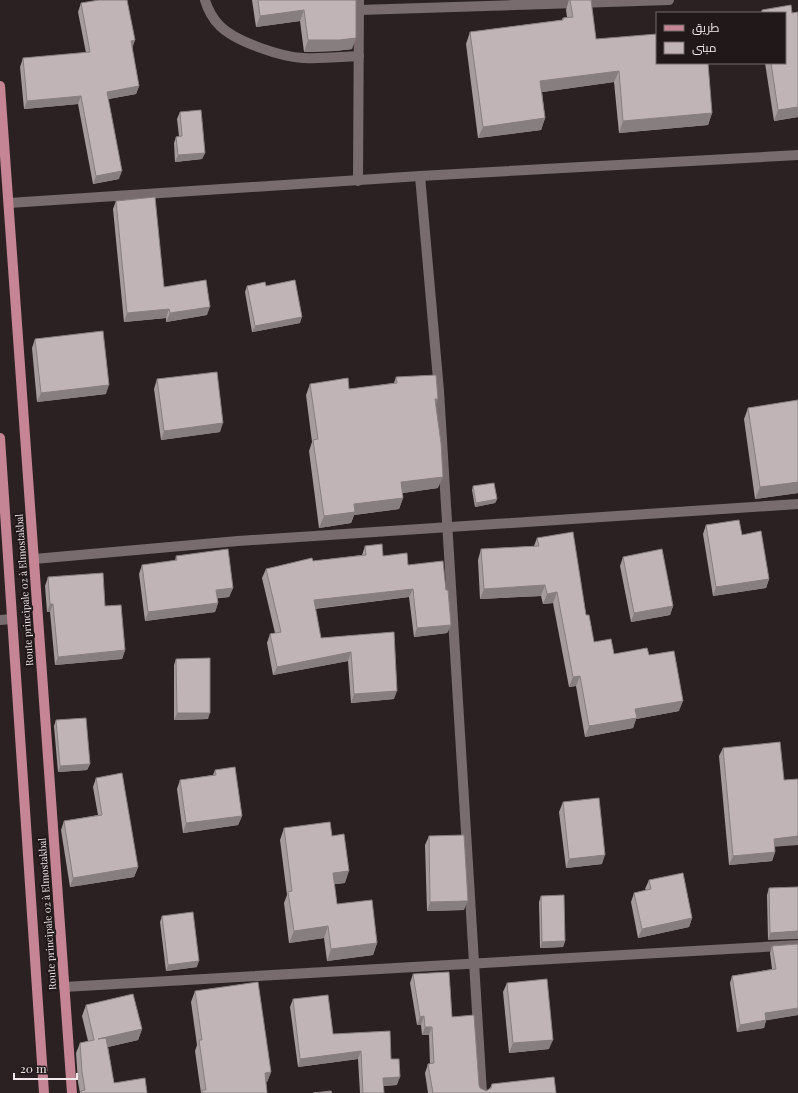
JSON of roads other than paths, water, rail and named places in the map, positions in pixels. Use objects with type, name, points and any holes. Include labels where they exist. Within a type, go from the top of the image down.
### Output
[{"type":"main road","name":"Route principale 02 à Elmostakbal","points":[[0,86],[72,1093]]},
{"type":"main road","name":"Route principale 02 à Elmostakbal","points":[[0,438],[44,1093]]},
{"type":"street","points":[[205,0],[208,10],[221,27],[242,40],[265,49],[285,55],[304,58],[359,56]]},
{"type":"street","points":[[358,181],[359,5],[669,0]]},
{"type":"street","points":[[9,203],[420,176],[798,155]]},
{"type":"street","points":[[420,176],[439,391],[482,1093]]},
{"type":"street","points":[[34,559],[238,541],[798,504]]},
{"type":"street","points":[[0,620],[12,619]]},
{"type":"street","points":[[64,987],[798,945]]}]
